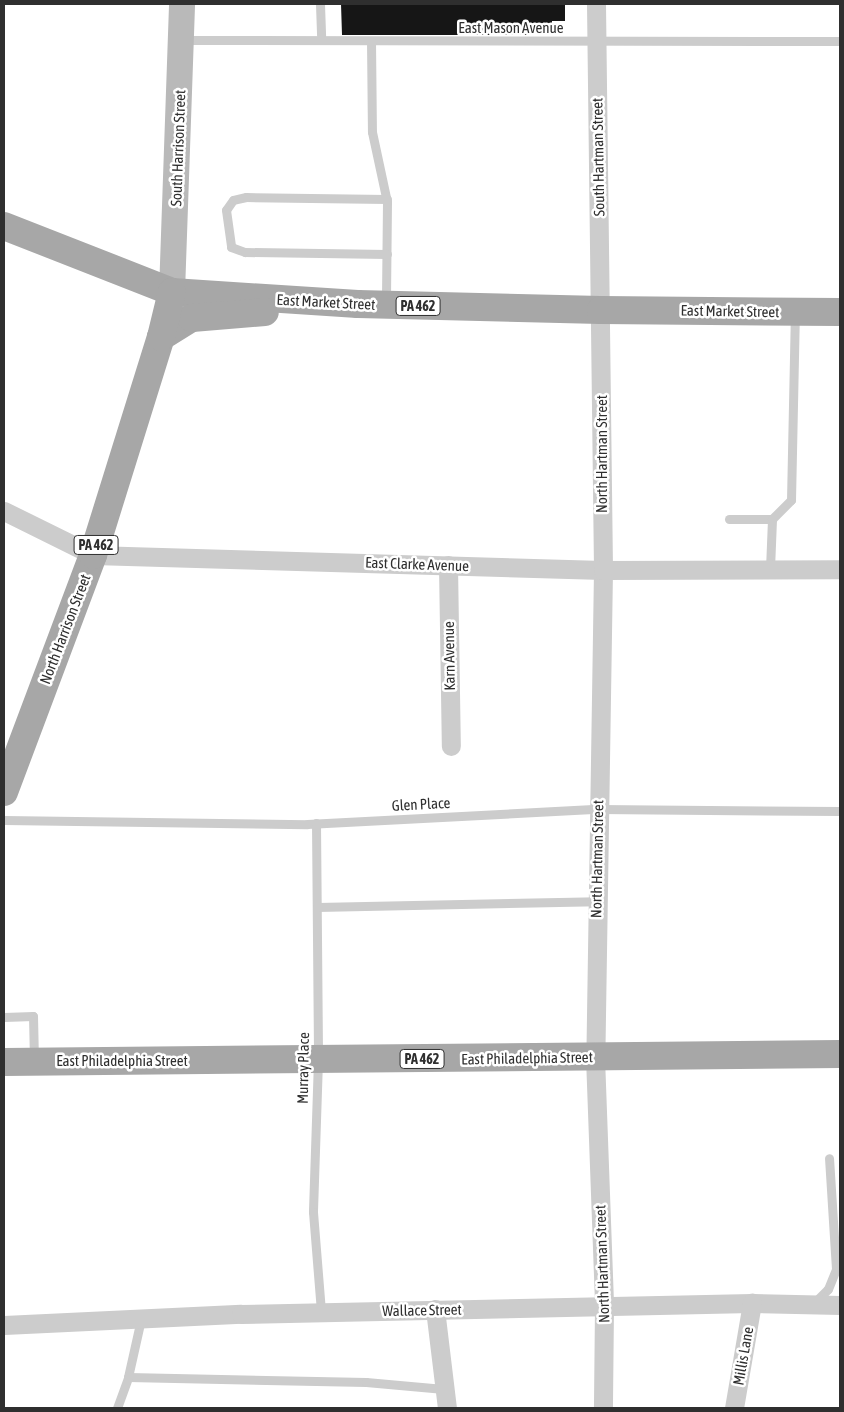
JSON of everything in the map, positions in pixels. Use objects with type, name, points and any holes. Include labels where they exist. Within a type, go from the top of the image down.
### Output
[{"type":"main road","name":"South Harrison Street","points":[[172,292],[182,4]]},
{"type":"main road","name":"East Market Street","points":[[4,226],[172,292],[386,305],[601,310],[840,312]]},
{"type":"main road","name":"North Harrison Street","points":[[4,792],[93,555],[161,337],[172,292]]},
{"type":"main road","points":[[161,337],[192,318],[358,304]]},
{"type":"main road","name":"East Philadelphia Street","points":[[4,1062],[840,1054]]},
{"type":"street","name":"South Hartman Street","points":[[596,4],[601,310]]},
{"type":"street","name":"North Hartman Street","points":[[601,310],[603,570],[595,1057],[604,1306],[603,1408]]},
{"type":"street","name":"East Clarke Avenue","points":[[4,511],[93,555],[603,570],[840,569]]},
{"type":"street","name":"Karn Avenue","points":[[448,565],[451,746]]},
{"type":"street","name":"Wallace Street","points":[[4,1325],[435,1309],[752,1303],[840,1305]]},
{"type":"street","name":"Millis Lane","points":[[734,1408],[752,1303]]},
{"type":"street","points":[[435,1309],[446,1408]]},
{"type":"lane","points":[[320,4],[321,40]]},
{"type":"lane","name":"East Mason Avenue","points":[[182,40],[840,41]]},
{"type":"lane","points":[[370,41],[372,132],[386,199],[386,305]]},
{"type":"lane","points":[[386,199],[246,197],[233,200],[226,210],[230,247],[245,252],[387,254]]},
{"type":"lane","points":[[770,569],[772,519],[791,500],[795,312]]},
{"type":"lane","points":[[729,519],[772,519]]},
{"type":"lane","name":"Glen Place","points":[[4,820],[316,824],[598,809],[840,810]]},
{"type":"lane","name":"Murray Place","points":[[316,824],[318,1060],[313,1212],[321,1312]]},
{"type":"lane","points":[[317,907],[597,901]]},
{"type":"lane","points":[[4,1017],[33,1016],[34,1062]]},
{"type":"lane","points":[[813,1304],[828,1289],[836,1269],[829,1158]]},
{"type":"lane","points":[[117,1408],[128,1377],[141,1319]]},
{"type":"lane","points":[[128,1377],[366,1382],[444,1389]]},
{"type":"building","points":[[341,4],[565,4],[565,21],[552,21],[552,29],[530,29],[530,35],[342,35]]}]
